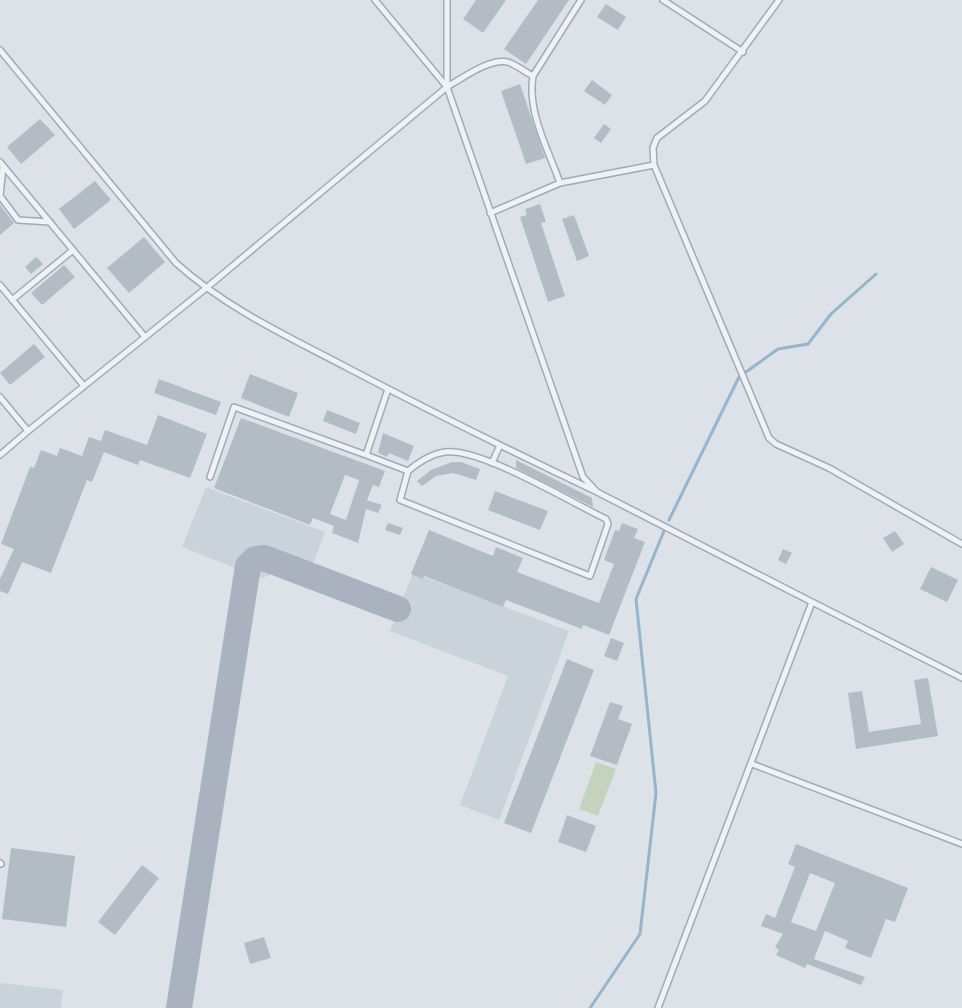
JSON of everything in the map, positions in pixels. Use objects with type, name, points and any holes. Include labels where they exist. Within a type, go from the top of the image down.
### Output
[{"type":"lane","points":[[375,0],[447,87]]},
{"type":"lane","points":[[447,0],[447,87],[579,469],[597,492]]},
{"type":"lane","points":[[560,183],[534,109],[531,93],[533,76],[581,0]]},
{"type":"lane","points":[[663,0],[743,52]]},
{"type":"lane","points":[[779,0],[705,101],[657,138],[653,147],[654,165],[740,366],[764,429],[776,444],[829,468],[962,543]]},
{"type":"lane","points":[[0,50],[176,263],[205,289],[266,326],[388,389],[683,534],[962,678]]},
{"type":"lane","points":[[0,455],[205,289],[447,87],[488,65],[501,62],[513,64],[533,76]]},
{"type":"lane","points":[[2,164],[145,337]]},
{"type":"lane","points":[[2,164],[0,196],[18,220],[50,222]]},
{"type":"lane","points":[[490,213],[560,183],[654,165]]},
{"type":"lane","points":[[12,300],[73,249]]},
{"type":"lane","points":[[0,285],[84,386]]},
{"type":"lane","points":[[366,455],[388,389]]},
{"type":"lane","points":[[0,397],[28,431]]},
{"type":"lane","points":[[210,477],[234,407],[408,471]]},
{"type":"lane","points":[[492,463],[500,445]]},
{"type":"lane","points":[[453,451],[492,463],[606,519],[608,524],[590,576],[400,500],[408,471],[429,457],[453,451]]},
{"type":"lane","points":[[658,1008],[812,602]]},
{"type":"lane","points":[[752,764],[962,844]]},
{"type":"shaded area","points":[[206,487],[325,532],[313,563],[296,557],[289,576],[279,573],[261,578],[182,547]]},
{"type":"shaded area","points":[[413,573],[569,631],[499,820],[460,805],[508,676],[390,631]]},
{"type":"shaded area","points":[[0,983],[63,990],[61,1008],[0,1008]]},
{"type":"green space","points":[[596,762],[616,769],[598,816],[579,809]]},
{"type":"building","points":[[476,0],[506,0],[483,33],[463,19]]},
{"type":"building","points":[[538,0],[569,0],[526,64],[504,49]]},
{"type":"building","points":[[606,4],[626,17],[618,30],[597,17]]},
{"type":"building","points":[[592,80],[612,95],[605,105],[584,91]]},
{"type":"building","points":[[520,84],[545,158],[526,164],[501,91]]},
{"type":"building","points":[[40,119],[55,135],[21,164],[7,147]]},
{"type":"building","points":[[604,124],[611,129],[601,143],[594,138]]},
{"type":"building","points":[[95,181],[111,200],[74,229],[59,209]]},
{"type":"building","points":[[540,204],[546,222],[541,223],[565,296],[548,302],[520,217],[527,215],[525,209]]},
{"type":"building","points":[[0,205],[14,223],[0,235]]},
{"type":"building","points":[[574,215],[589,256],[577,261],[562,219]]},
{"type":"building","points":[[144,237],[165,262],[129,293],[107,268]]},
{"type":"building","points":[[36,257],[43,264],[31,274],[25,267]]},
{"type":"building","points":[[64,265],[75,277],[42,305],[31,293]]},
{"type":"building","points":[[34,344],[45,357],[10,385],[0,373]]},
{"type":"building","points":[[250,374],[298,393],[289,417],[241,398]]},
{"type":"building","points":[[159,379],[221,402],[216,415],[154,393]]},
{"type":"building","points":[[327,410],[360,423],[356,434],[323,421]]},
{"type":"building","points":[[158,415],[207,434],[190,478],[140,460],[138,465],[104,452],[92,482],[87,480],[51,573],[22,562],[8,594],[0,591],[0,579],[14,549],[1,544],[30,467],[34,468],[41,450],[57,456],[60,448],[82,456],[89,437],[101,441],[105,430],[147,445]]},
{"type":"building","points":[[241,418],[385,471],[379,487],[373,485],[367,500],[382,505],[378,513],[366,509],[358,543],[332,533],[334,526],[313,518],[310,525],[214,488]],"holes":[[[345,475],[359,480],[346,520],[330,514]]]},
{"type":"building","points":[[383,433],[414,446],[408,461],[389,453],[387,457],[378,453]]},
{"type":"building","points":[[516,460],[592,498],[593,507],[516,468]]},
{"type":"building","points":[[452,462],[461,462],[480,469],[476,480],[453,473],[436,476],[422,486],[417,481],[431,470]]},
{"type":"building","points":[[495,491],[548,511],[540,530],[488,510]]},
{"type":"building","points":[[388,523],[403,528],[400,535],[385,530]]},
{"type":"building","points":[[622,523],[638,529],[634,538],[645,542],[609,635],[583,625],[582,629],[506,600],[503,607],[424,576],[423,579],[411,574],[429,530],[493,556],[496,547],[523,558],[517,572],[599,603],[614,564],[604,560],[615,530],[619,531]]},
{"type":"building","points":[[895,531],[904,544],[892,552],[883,538]]},
{"type":"building","points":[[783,549],[792,553],[786,564],[778,560]]},
{"type":"building","points":[[931,567],[958,580],[947,602],[920,589]]},
{"type":"building","points":[[611,638],[624,643],[617,661],[604,656]]},
{"type":"building","points":[[567,659],[594,670],[531,833],[504,823]]},
{"type":"building","points":[[928,678],[938,736],[856,749],[848,693],[862,691],[869,732],[921,724],[914,680]]},
{"type":"building","points":[[610,702],[623,706],[618,719],[632,724],[617,765],[590,756]]},
{"type":"building","points":[[567,815],[596,826],[586,852],[558,842]]},
{"type":"building","points":[[796,844],[908,888],[895,922],[886,919],[871,958],[845,948],[848,941],[825,931],[814,959],[865,977],[861,985],[807,964],[805,968],[776,955],[779,950],[775,947],[783,934],[761,926],[766,914],[775,918],[795,867],[788,864]],"holes":[[[810,873],[835,883],[816,931],[791,922]]]},
{"type":"building","points":[[11,848],[75,856],[66,927],[2,919]]},
{"type":"building","points":[[142,865],[159,878],[115,935],[98,922]]},
{"type":"building","points":[[264,937],[271,958],[250,964],[244,943]]},
{"type":"waterway","points":[[746,372],[778,349],[808,344],[831,314],[876,274]]},
{"type":"waterway","points":[[669,520],[739,377]]},
{"type":"waterway","points":[[590,1008],[640,934],[656,793],[636,599],[664,531]]},
{"type":"taxiway","points":[[179,1008],[248,566],[255,559],[264,558],[398,609]]}]
